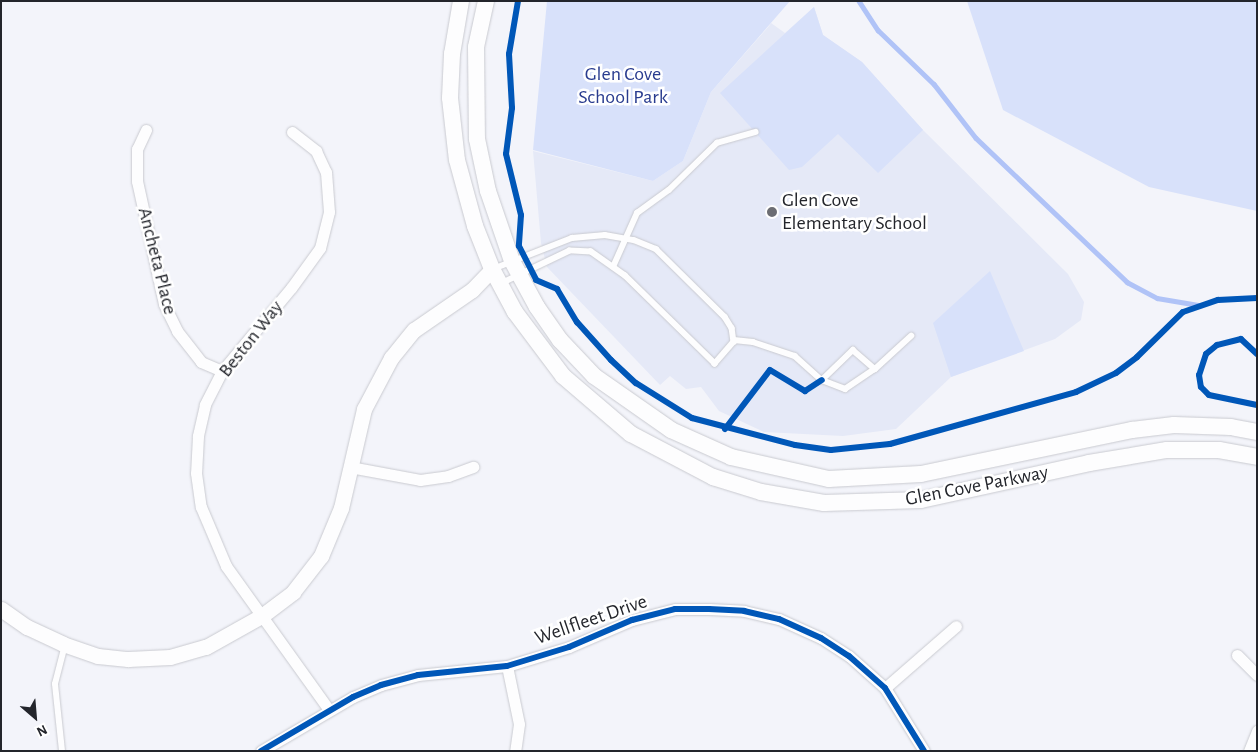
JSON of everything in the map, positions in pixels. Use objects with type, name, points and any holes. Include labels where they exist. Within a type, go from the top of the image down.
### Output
[{"type":"main road","name":"Glen Cove Parkway","points":[[461,1],[452,54],[452,115],[457,160],[475,226],[500,285],[538,347],[563,376],[631,434],[713,477],[761,492],[824,503],[921,500],[1089,463],[1167,450],[1218,450],[1257,457]]},
{"type":"main road","name":"Glen Cove Parkway","points":[[486,1],[476,47],[477,139],[488,191],[515,268],[560,340],[594,376],[671,430],[731,457],[829,479],[890,478],[1132,430],[1174,425],[1231,427],[1257,432]]},
{"type":"street","name":"Ancheta Place","points":[[146,130],[137,149],[137,181],[164,304],[177,331],[201,362],[222,371]]},
{"type":"street","name":"Beston Way","points":[[292,132],[316,151],[326,172],[329,212],[320,248],[262,326],[222,371],[205,405],[198,436],[196,474],[201,507],[226,566],[263,615],[329,710]]},
{"type":"street","points":[[1,609],[27,627],[65,645],[98,656],[149,659],[170,657],[206,647],[263,615],[293,592],[321,556],[341,508],[364,410],[392,358],[414,330],[472,290],[492,269]]},
{"type":"street","points":[[472,290],[500,285]]},
{"type":"street","points":[[350,467],[420,480],[448,476],[474,467]]},
{"type":"street","name":"Wellfleet Drive","points":[[261,751],[329,710],[381,685],[418,675],[507,666],[569,647],[632,620],[675,609],[709,608],[744,611],[787,623],[849,656],[885,688],[924,751]]},
{"type":"street","points":[[885,688],[956,626]]},
{"type":"street","points":[[1237,655],[1257,675]]},
{"type":"street","points":[[507,666],[519,724],[515,751]]},
{"type":"street","points":[[1249,751],[1257,731]]},
{"type":"lane","points":[[613,267],[637,213],[669,190],[717,143],[755,132]]},
{"type":"lane","points":[[492,269],[515,268],[570,251],[591,252],[613,267],[715,364],[734,340],[732,328],[725,317],[656,249],[627,238],[598,234],[572,238],[515,268],[500,285]]},
{"type":"lane","points":[[734,340],[753,342],[795,356],[822,380],[845,389],[875,369],[911,336]]},
{"type":"lane","points":[[822,380],[853,350],[875,369]]},
{"type":"lane","points":[[62,751],[55,684],[65,645]]},
{"type":"shaded area","name":"Glen Cove Elementary School","points":[[814,7],[823,35],[862,62],[923,130],[1068,274],[1084,302],[1081,320],[1055,339],[951,377],[896,429],[843,436],[764,432],[719,411],[701,387],[686,389],[670,376],[660,385],[547,267],[541,243],[533,151],[653,181],[683,161],[711,92],[771,23],[785,33]]},
{"type":"green space","name":"Glen Cove School Park","points":[[547,1],[790,1],[711,92],[683,161],[653,181],[533,150]]},
{"type":"green space","points":[[967,1],[1257,1],[1257,211],[1149,187],[1003,110]]},
{"type":"green space","points":[[814,7],[823,35],[862,62],[923,130],[878,173],[838,134],[802,167],[789,170],[720,93]]},
{"type":"green space","points":[[990,271],[1024,351],[951,377],[933,323]]},
{"type":"waterway","points":[[859,1],[878,30],[934,84],[976,138],[1127,282],[1157,298],[1199,305]]},
{"type":"cycle path","points":[[518,1],[509,54],[512,108],[506,154],[521,215],[519,246],[536,280],[557,289],[577,322],[611,360],[636,383],[692,418],[795,445],[831,450],[890,444],[1076,392],[1116,373],[1137,357],[1183,312],[1218,300],[1257,298]]},
{"type":"cycle path","points":[[1257,354],[1241,339],[1217,345],[1206,354],[1199,375],[1201,387],[1209,395],[1257,405]]},
{"type":"cycle path","points":[[725,429],[770,370],[805,391],[822,380]]},
{"type":"cycle path","points":[[261,751],[353,697],[381,685],[418,675],[507,666],[569,647],[632,620],[675,609],[744,611],[779,619],[821,638],[849,656],[885,688],[924,751]]},
{"type":"place","name":"Glen Cove Elementary School","points":[[772,212]]}]
